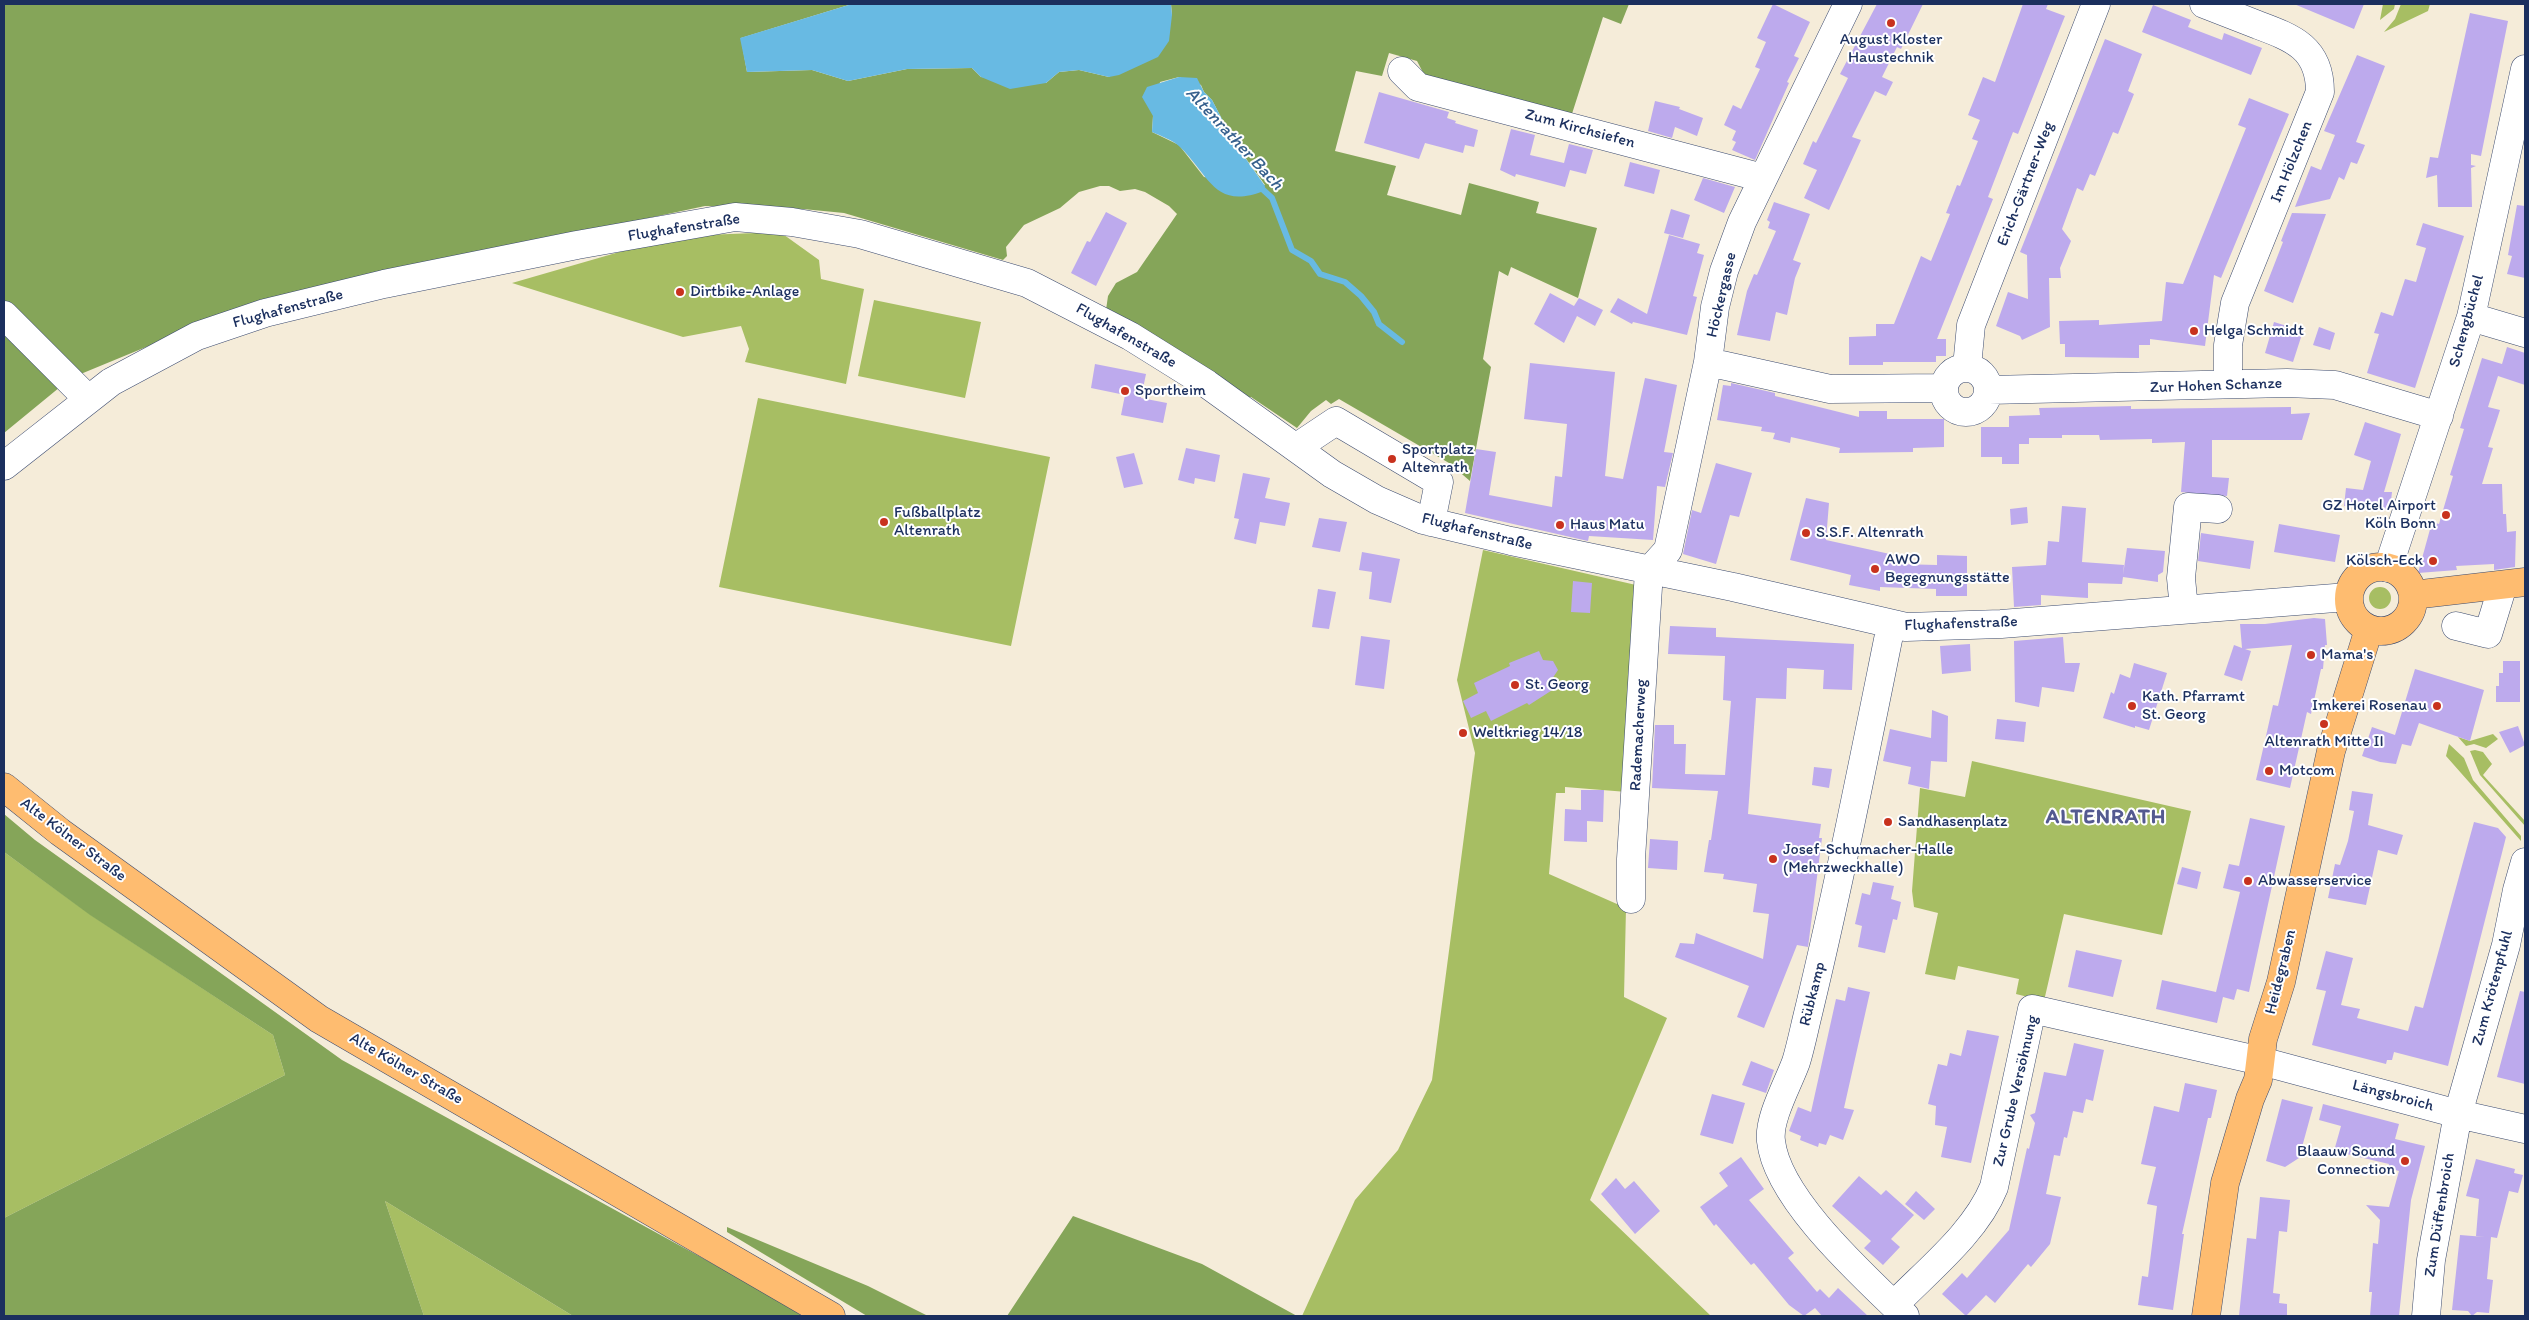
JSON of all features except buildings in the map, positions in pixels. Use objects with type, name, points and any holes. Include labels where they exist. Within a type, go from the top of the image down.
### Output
[{"type":"main road","points":[[2376,567],[2388,568],[2404,576],[2413,595],[2412,608],[2406,620],[2395,628],[2382,631],[2369,629],[2358,622],[2351,610],[2348,597],[2351,587],[2365,570],[2376,567]]},
{"type":"main road","points":[[2413,595],[2514,584]]},
{"type":"main road","name":"Heidegraben","points":[[2206,1316],[2225,1183],[2250,1099],[2258,1080],[2263,1039],[2281,982],[2331,751],[2369,629]]},
{"type":"main road","name":"Alte Kölner Straße","points":[[4,787],[60,832],[319,1019],[831,1316]]},
{"type":"street","name":"Höckergasse","points":[[1649,571],[1668,550],[1708,362],[1716,307],[1724,271],[1742,222],[1848,4]]},
{"type":"street","name":"Erich-Gärtner-Weg","points":[[1967,368],[1971,325],[2096,4]]},
{"type":"street","name":"Im Hölzchen","points":[[2204,4],[2289,36],[2310,54],[2320,77],[2320,92],[2235,303],[2228,345],[2228,384]]},
{"type":"street","name":"Schengbüchel","points":[[2388,568],[2471,317],[2513,133],[2525,68]]},
{"type":"street","name":"Zum Kirchsiefen","points":[[1402,71],[1418,87],[1763,178]]},
{"type":"street","name":"Flughafenstraße","points":[[4,466],[88,399],[131,371],[197,336],[265,313],[413,278],[577,245],[735,217],[792,222],[860,234],[974,265],[1027,283],[1130,336],[1207,384],[1362,492],[1398,510],[1431,522],[1649,571],[1733,587],[1891,625],[1946,627],[2348,597]]},
{"type":"street","points":[[4,315],[88,399]]},
{"type":"street","points":[[2471,317],[2525,333]]},
{"type":"street","points":[[1708,362],[1830,389],[1944,388]]},
{"type":"street","points":[[1967,368],[1981,372],[1989,390],[1986,400],[1980,407],[1973,411],[1962,412],[1950,405],[1944,388],[1950,374],[1958,369],[1967,368]]},
{"type":"street","name":"Zur Hohen Schanze","points":[[1989,390],[2228,384],[2335,385],[2439,416]]},
{"type":"street","points":[[1297,447],[1336,421],[1439,482],[1431,522]]},
{"type":"street","points":[[2184,610],[2181,578],[2188,507],[2218,509]]},
{"type":"street","name":"Rademacherweg","points":[[1631,899],[1631,859],[1649,571]]},
{"type":"street","points":[[2456,626],[2488,634],[2514,584]]},
{"type":"street","name":"Rübkamp","points":[[1891,625],[1826,940],[1796,1061],[1777,1110],[1771,1141],[1781,1172],[1808,1216],[1858,1272],[1900,1311]]},
{"type":"street","name":"Zum Krötenpfuhl","points":[[2458,1114],[2516,946],[2517,890],[2525,862]]},
{"type":"street","name":"Zur Grube Versöhnung","points":[[1900,1311],[1986,1206],[1994,1187],[2032,1009],[2261,1061]]},
{"type":"street","name":"Längsbroich","points":[[2261,1061],[2458,1114],[2525,1129]]},
{"type":"street","name":"Zum Düffenbroich","points":[[2426,1316],[2431,1260],[2458,1114]]},
{"type":"green space","points":[[4,4],[852,4],[741,38],[747,72],[812,70],[848,81],[907,69],[972,68],[981,77],[1046,83],[1059,72],[1079,70],[1109,77],[1172,15],[1171,4],[1629,4],[1621,24],[1603,17],[1570,120],[1428,82],[1417,61],[1389,53],[1382,76],[1356,71],[1335,151],[1396,166],[1387,195],[1461,215],[1469,183],[1539,202],[1536,213],[1597,228],[1578,298],[1511,267],[1508,276],[1499,271],[1483,359],[1491,367],[1470,481],[1449,463],[1339,399],[1331,404],[1326,400],[1311,411],[1297,428],[1251,397],[1242,397],[1106,310],[1108,296],[1116,283],[1137,272],[1177,214],[1169,206],[1145,192],[1135,189],[1120,191],[1109,186],[1100,186],[1079,192],[1060,208],[1024,225],[1006,247],[1007,256],[1003,260],[844,213],[803,209],[705,206],[255,302],[71,378],[4,433]],"holes":[[[1179,77],[1201,85],[1204,92],[1212,100],[1234,142],[1265,185],[1204,177],[1179,145],[1152,132],[1153,116],[1160,82]]]},
{"type":"green space","points":[[2383,4],[2395,4],[2394,9],[2380,20]]},
{"type":"green space","points":[[2401,4],[2430,4],[2428,11],[2384,32],[2395,19]]},
{"type":"green space","name":"Dirtbike-Anlage","points":[[780,232],[819,260],[821,279],[864,289],[846,384],[745,362],[749,349],[741,326],[683,337],[512,283],[647,244],[705,235]]},
{"type":"green space","points":[[874,300],[981,322],[965,398],[858,376]]},
{"type":"green space","name":"Fußballplatz Altenrath","points":[[758,398],[1050,457],[1011,646],[719,587]]},
{"type":"green space","points":[[1483,550],[1636,585],[1627,792],[1565,787],[1565,793],[1556,793],[1549,874],[1626,908],[1624,997],[1667,1018],[1590,1200],[1711,1316],[1302,1316],[1355,1200],[1398,1150],[1432,1080],[1475,753],[1457,680]]},
{"type":"green space","points":[[2376,587],[2384,587],[2391,594],[2391,602],[2384,609],[2376,609],[2369,602],[2369,594]]},
{"type":"green space","points":[[2493,734],[2498,739],[2486,748],[2474,744],[2466,746],[2458,737],[2470,741]]},
{"type":"green space","points":[[2449,744],[2464,758],[2473,780],[2521,836],[2521,841],[2446,756]]},
{"type":"green space","points":[[2470,751],[2483,752],[2492,764],[2483,775],[2525,821],[2525,826],[2480,775]]},
{"type":"green space","points":[[1972,761],[2191,811],[2162,935],[2064,914],[2044,1001],[2016,994],[2019,979],[1958,966],[1955,980],[1925,974],[1938,913],[1914,907],[1912,891],[1920,788],[1965,797]]},
{"type":"green space","points":[[4,814],[35,840],[342,1060],[808,1316],[573,1316],[385,1201],[424,1316],[4,1316],[4,1218],[285,1075],[273,1035],[90,915],[4,852]]},
{"type":"green space","points":[[4,852],[91,915],[273,1035],[285,1075],[4,1218]]},
{"type":"green space","points":[[385,1201],[573,1316],[424,1316]]},
{"type":"green space","points":[[1073,1216],[1202,1264],[1297,1316],[1007,1316]]},
{"type":"green space","points":[[727,1227],[868,1286],[928,1316],[867,1316],[727,1232]]},
{"type":"water","points":[[852,4],[1171,4],[1172,15],[1169,41],[1158,57],[1119,75],[1109,77],[1079,70],[1059,72],[1046,83],[1010,89],[981,77],[972,68],[907,69],[848,81],[812,70],[747,72],[740,38]]},
{"type":"water","points":[[1179,77],[1197,78],[1204,92],[1212,100],[1234,142],[1265,186],[1264,191],[1247,196],[1234,196],[1223,193],[1214,187],[1177,145],[1167,138],[1152,132],[1153,116],[1142,97],[1147,87]]},
{"type":"waterway","name":"Altenrather Bach","points":[[1259,186],[1272,198],[1292,250],[1311,261],[1320,274],[1345,282],[1361,296],[1374,312],[1379,324],[1402,342]]},
{"type":"place","name":"August Kloster Haustechnik","points":[[1891,23]]},
{"type":"place","name":"Dirtbike-Anlage","points":[[680,292]]},
{"type":"place","name":"Helga Schmidt","points":[[2194,331]]},
{"type":"place","name":"Sportheim","points":[[1125,391]]},
{"type":"place","name":"Sportplatz Altenrath","points":[[1392,459]]},
{"type":"place","name":"GZ Hotel Airport Köln Bonn","points":[[2446,515]]},
{"type":"place","name":"Fußballplatz Altenrath","points":[[884,522]]},
{"type":"place","name":"Haus Matu","points":[[1560,525]]},
{"type":"place","name":"S.S.F. Altenrath","points":[[1806,533]]},
{"type":"place","name":"Kölsch-Eck","points":[[2433,561]]},
{"type":"place","name":"AWO Begegnungsstätte","points":[[1875,569]]},
{"type":"place","name":"Mama's","points":[[2311,655]]},
{"type":"place","name":"St. Georg","points":[[1515,685]]},
{"type":"place","name":"Kath. Pfarramt St. Georg","points":[[2132,706]]},
{"type":"place","name":"Imkerei Rosenau","points":[[2437,706]]},
{"type":"place","name":"Altenrath Mitte II","points":[[2324,724]]},
{"type":"place","name":"Weltkrieg 14/18","points":[[1463,733]]},
{"type":"place","name":"Motcom","points":[[2269,771]]},
{"type":"place","name":"Sandhasenplatz","points":[[1888,822]]},
{"type":"place","name":"Josef-Schumacher-Halle (Mehrzweckhalle)","points":[[1773,859]]},
{"type":"place","name":"Abwasserservice","points":[[2248,881]]},
{"type":"place","name":"Blaauw Sound Connection","points":[[2405,1161]]},
{"type":"district","name":"ALTENRATH","points":[[2106,818]]}]
